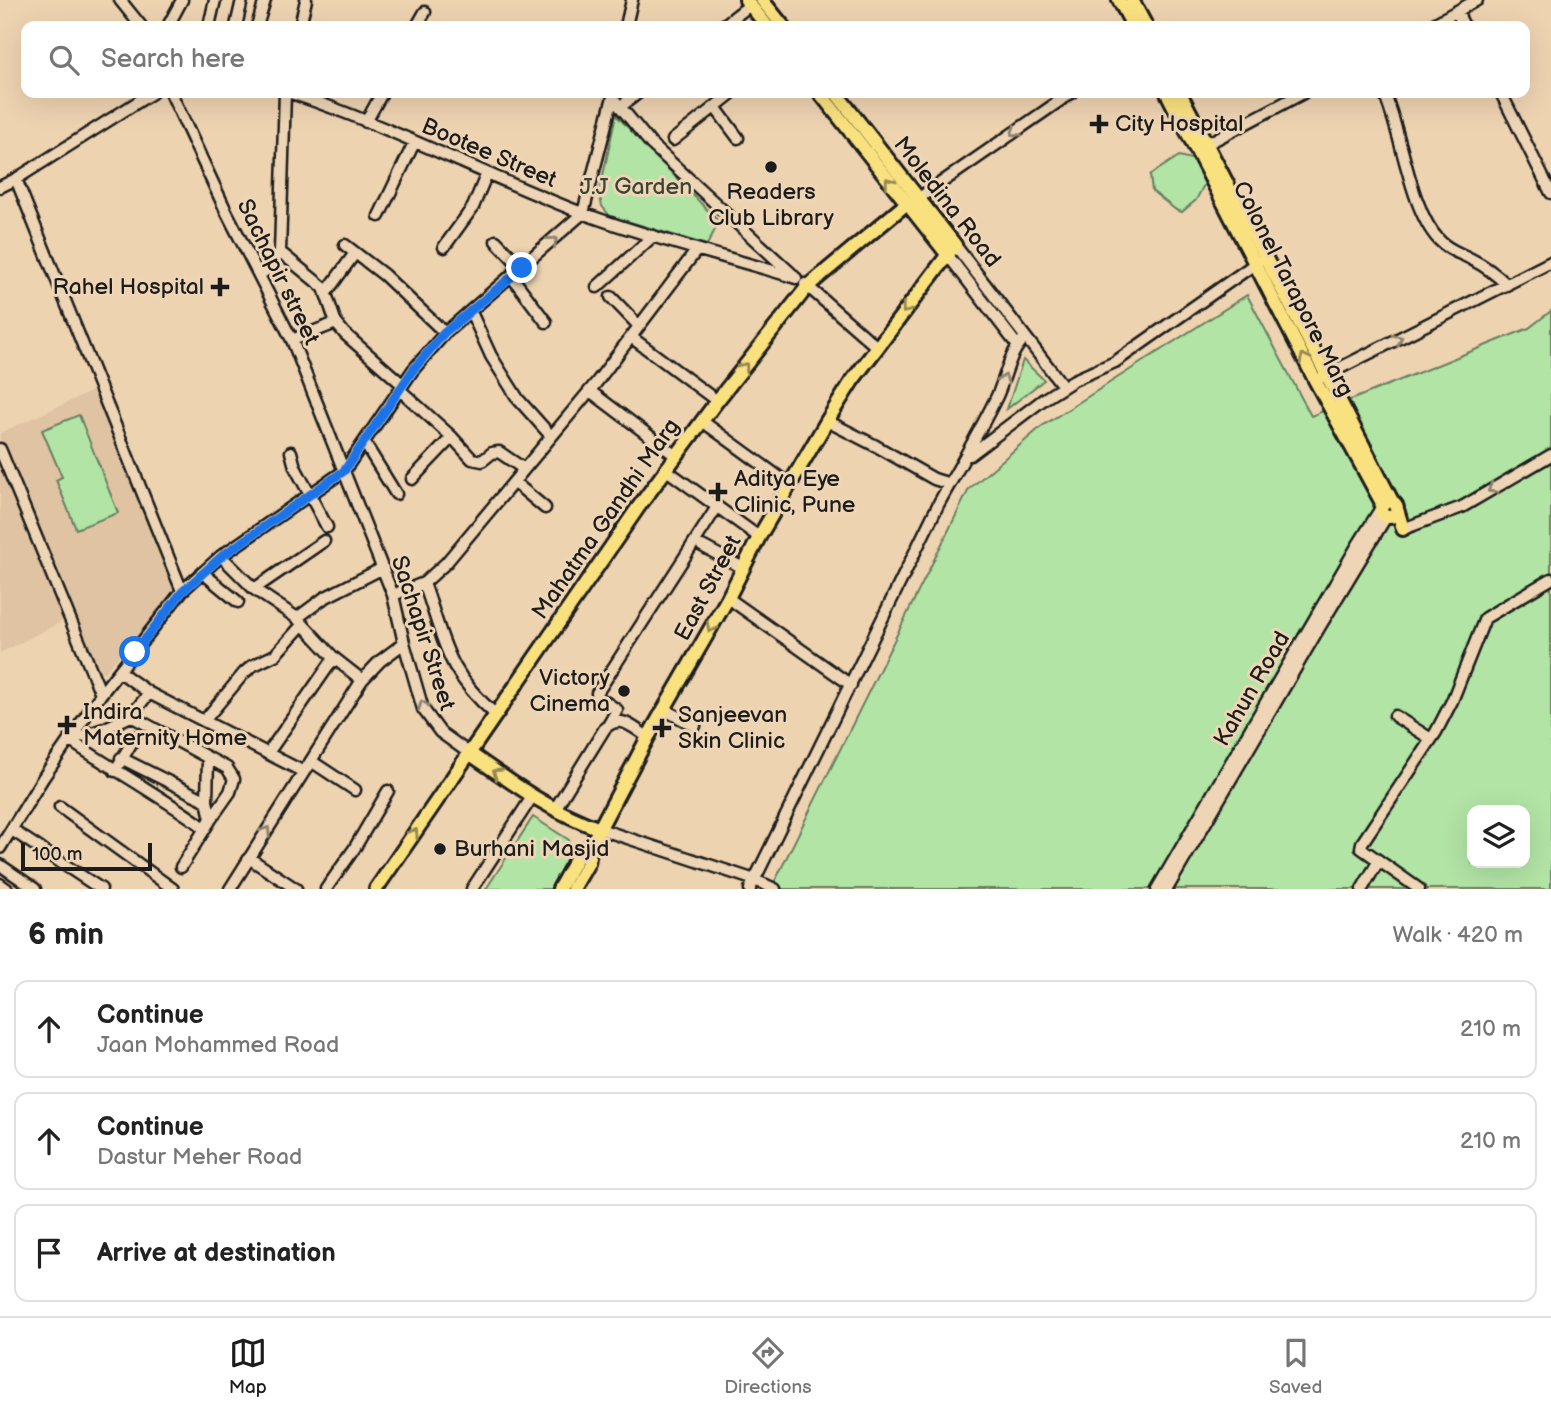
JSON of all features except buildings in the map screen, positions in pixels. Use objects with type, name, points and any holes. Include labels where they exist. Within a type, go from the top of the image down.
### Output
[{"type":"main road","points":[[1119,0],[1130,21]]},
{"type":"main road","points":[[1132,0],[1143,21]]},
{"type":"main road","points":[[753,2],[764,21]]},
{"type":"main road","points":[[753,2],[777,21]]},
{"type":"main road","name":"Moledina Road","points":[[824,98],[951,250]]},
{"type":"main road","name":"Moledina Road","points":[[840,98],[912,201]]},
{"type":"main road","name":"Colonel Tarapore Marg","points":[[1170,98],[1202,146]]},
{"type":"main road","name":"Colonel Tarapore Marg","points":[[1183,98],[1202,146],[1260,260],[1388,510],[1403,529]]},
{"type":"main road","name":"Mahatma Gandhi Marg","points":[[376,889],[666,469],[717,401],[808,286],[912,201]]},
{"type":"main road","name":"East Street","points":[[573,889],[588,863],[591,845],[648,737],[827,421],[852,380],[951,250]]},
{"type":"main road","points":[[469,753],[532,797],[574,820],[600,829]]},
{"type":"main road","name":"East Street","points":[[559,889],[577,857],[591,845]]},
{"type":"street","points":[[120,0],[137,21]]},
{"type":"street","points":[[171,21],[182,0]]},
{"type":"street","points":[[210,21],[215,0]]},
{"type":"street","points":[[237,21],[242,0]]},
{"type":"street","points":[[259,21],[265,0]]},
{"type":"street","points":[[301,21],[306,0]]},
{"type":"street","points":[[627,21],[632,0]]},
{"type":"street","points":[[1440,21],[1477,0]]},
{"type":"street","points":[[729,21],[753,2]]},
{"type":"street","points":[[420,21],[425,12]]},
{"type":"street","points":[[1457,12],[1462,21]]},
{"type":"street","points":[[0,187],[144,98]]},
{"type":"street","name":"Sachapir street","points":[[173,98],[292,340],[344,471]]},
{"type":"street","points":[[259,275],[271,267],[280,252],[285,98]]},
{"type":"street","name":"Bootee Street","points":[[304,98],[583,213],[696,251],[749,263],[796,278]]},
{"type":"street","points":[[366,122],[379,98]]},
{"type":"street","points":[[0,848],[101,694],[182,592],[222,556],[344,471],[402,387],[444,333],[583,213],[612,98]]},
{"type":"street","points":[[615,98],[651,144],[796,278],[878,348]]},
{"type":"street","points":[[620,107],[632,98]]},
{"type":"street","points":[[673,140],[726,98]]},
{"type":"street","name":"Mahatma Gandhi Marg","points":[[912,201],[1064,98]]},
{"type":"street","points":[[1202,146],[1293,98]]},
{"type":"street","points":[[1386,98],[1393,112],[1415,194],[1430,229],[1439,241],[1485,267],[1507,285]]},
{"type":"street","points":[[1504,98],[1551,192]]},
{"type":"street","points":[[715,107],[738,138]]},
{"type":"street","points":[[379,216],[414,143]]},
{"type":"street","points":[[444,247],[473,207],[486,173]]},
{"type":"street","points":[[16,179],[182,592]]},
{"type":"street","points":[[597,286],[653,236]]},
{"type":"street","points":[[496,241],[522,268]]},
{"type":"street","points":[[345,245],[411,299],[444,333]]},
{"type":"street","points":[[951,250],[1021,341],[1049,366],[1074,380]]},
{"type":"street","points":[[393,595],[424,583],[446,563],[590,391],[696,251]]},
{"type":"street","points":[[280,252],[324,288],[335,323],[402,387],[472,460],[478,462],[492,453],[499,452],[524,469]]},
{"type":"street","points":[[326,293],[355,253]]},
{"type":"street","points":[[966,457],[1063,386],[1115,362],[1260,260]]},
{"type":"street","points":[[1321,377],[1551,262]]},
{"type":"street","points":[[512,276],[546,322]]},
{"type":"street","points":[[611,297],[639,326]]},
{"type":"street","points":[[471,312],[491,356],[518,399],[551,436]]},
{"type":"street","points":[[292,340],[335,323]]},
{"type":"street","points":[[631,337],[717,401]]},
{"type":"street","points":[[752,884],[950,484],[989,411],[1021,341]]},
{"type":"street","points":[[1049,366],[1063,386]]},
{"type":"street","points":[[590,391],[676,456]]},
{"type":"street","points":[[989,411],[1001,425],[1008,426]]},
{"type":"street","points":[[702,421],[790,485]]},
{"type":"street","points":[[827,421],[934,479],[950,484]]},
{"type":"street","points":[[412,479],[452,437]]},
{"type":"street","points":[[363,442],[396,494]]},
{"type":"street","points":[[0,449],[101,694]]},
{"type":"street","points":[[290,452],[295,467],[327,527]]},
{"type":"street","points":[[1403,529],[1462,507],[1551,455]]},
{"type":"street","points":[[666,469],[759,537]]},
{"type":"street","name":"Sachapir Street","points":[[344,471],[393,595],[423,709],[440,732],[469,753]]},
{"type":"street","points":[[514,482],[545,508]]},
{"type":"street","points":[[555,810],[617,710],[598,697],[598,691],[717,507]]},
{"type":"street","name":"Kahun Road","points":[[1157,889],[1356,548],[1388,510]]},
{"type":"street","name":"Kahun Road","points":[[1167,889],[1388,510]]},
{"type":"street","points":[[254,589],[324,541]]},
{"type":"street","points":[[702,546],[743,568]]},
{"type":"street","points":[[222,556],[254,589],[300,621],[334,658],[362,680]]},
{"type":"street","name":"Sachapir Street","points":[[204,721],[244,673],[275,655],[300,621],[324,598],[383,568]]},
{"type":"street","points":[[203,573],[238,602]]},
{"type":"street","points":[[1419,889],[1378,862],[1361,848],[1362,843],[1431,739],[1452,701],[1485,618],[1551,579]]},
{"type":"street","points":[[424,583],[442,642],[457,673],[473,695],[495,714]]},
{"type":"street","points":[[728,598],[851,685]]},
{"type":"street","points":[[230,889],[362,680],[380,661],[404,643]]},
{"type":"street","points":[[268,753],[334,658]]},
{"type":"street","points":[[120,672],[149,693],[304,772]]},
{"type":"street","points":[[69,740],[101,730],[131,716],[149,693]]},
{"type":"street","points":[[665,710],[695,726]]},
{"type":"street","points":[[131,716],[227,768],[234,779],[230,792],[181,867]]},
{"type":"street","points":[[1395,716],[1431,739]]},
{"type":"street","points":[[609,724],[622,721],[648,737]]},
{"type":"street","points":[[115,771],[135,737]]},
{"type":"street","points":[[69,740],[115,771],[208,823]]},
{"type":"street","points":[[121,758],[206,801]]},
{"type":"street","points":[[208,758],[208,823]]},
{"type":"street","points":[[311,761],[355,790]]},
{"type":"street","points":[[326,889],[354,849],[388,791]]},
{"type":"street","points":[[472,889],[532,797]]},
{"type":"street","points":[[60,807],[173,889]]},
{"type":"street","points":[[600,829],[752,884],[775,889]]},
{"type":"street","points":[[12,830],[101,889]]},
{"type":"street","points":[[249,858],[296,889]]},
{"type":"street","points":[[1362,889],[1378,862]]},
{"type":"street","points":[[0,865],[35,889]]},
{"type":"street","points":[[0,884],[7,889]]},
{"type":"shaded area","points":[[99,388],[177,590],[105,672],[99,672],[0,439],[0,433]]},
{"type":"shaded area","points":[[0,461],[65,620],[0,653]]},
{"type":"green space","name":"J.J Garden","points":[[616,115],[719,222],[707,245],[610,216],[602,206],[599,194]]},
{"type":"green space","points":[[1179,156],[1195,160],[1206,181],[1196,200],[1182,212],[1152,191],[1150,175]]},
{"type":"green space","points":[[1247,295],[1311,416],[1529,328],[1551,311],[1551,889],[771,889],[969,489],[1042,426]]},
{"type":"green space","points":[[1023,360],[1044,380],[1007,409]]},
{"type":"green space","points":[[79,415],[118,513],[76,529],[56,480],[62,477],[42,430]]},
{"type":"green space","points":[[533,817],[569,840],[567,863],[551,889],[486,889]]},
{"type":"place","name":"City Hospital","points":[[1099,124]]},
{"type":"place","name":"Readers Club Library","points":[[771,167]]},
{"type":"place","name":"Rahel Hospital","points":[[220,287]]},
{"type":"place","name":"Aditya Eye Clinic, Pune","points":[[718,492]]},
{"type":"place","name":"Victory Cinema","points":[[624,691]]},
{"type":"place","name":"Indira Maternity Home","points":[[67,725]]},
{"type":"place","name":"Sanjeevan Skin Clinic","points":[[662,728]]},
{"type":"place","name":"Burhani Masjid","points":[[440,849]]},
{"type":"route","points":[[135,652],[195,579],[222,556],[344,471],[413,370],[444,333],[522,268]]}]
